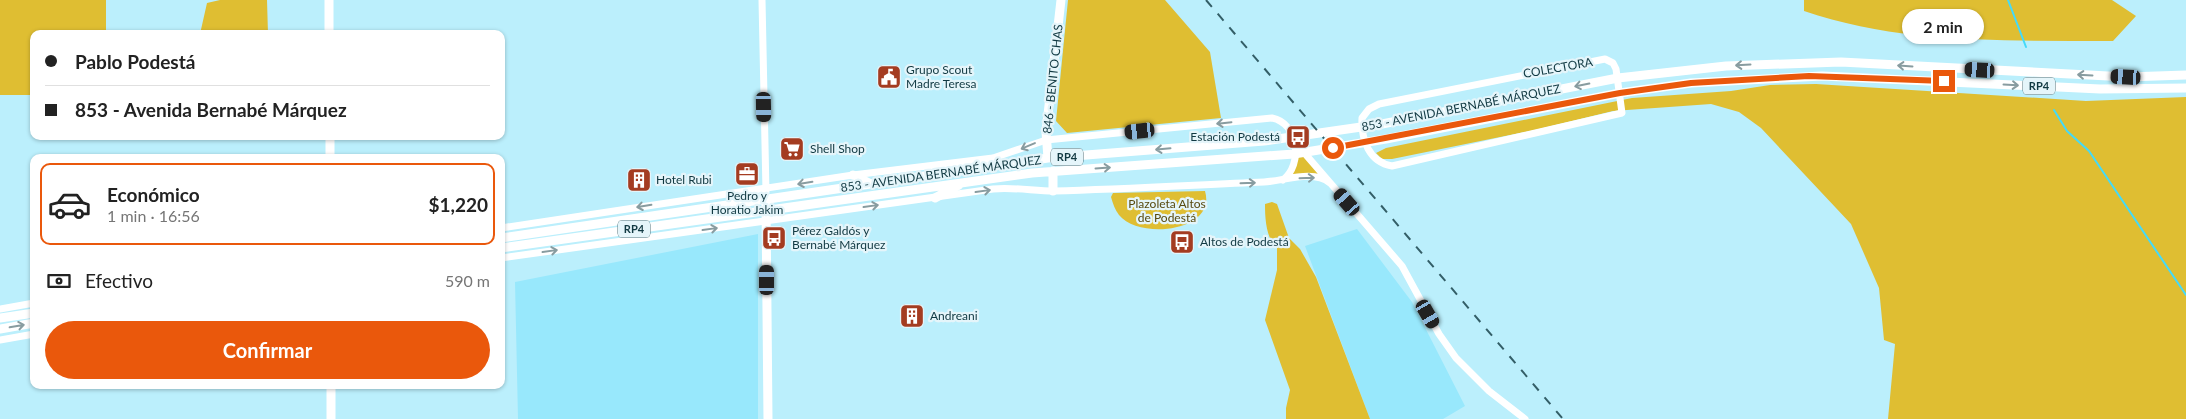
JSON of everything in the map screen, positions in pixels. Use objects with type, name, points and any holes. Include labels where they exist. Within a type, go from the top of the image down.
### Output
[{"type":"main road","points":[[329,0],[329,30]]},
{"type":"main road","name":"846 - BENITO CHAS","points":[[1048,158],[1046,140],[1061,0]]},
{"type":"main road","name":"853 - AVENIDA BERNABÉ MÁRQUEZ","points":[[505,237],[1048,158],[1264,141],[1382,124],[1618,78],[1726,66],[1807,62],[2158,77],[2186,76]]},
{"type":"main road","name":"853 - AVENIDA BERNABÉ MÁRQUEZ","points":[[505,247],[967,181],[1053,171],[1294,154],[1386,139],[1620,93],[1691,83],[1805,76],[2100,89],[2157,90],[2186,88]]},
{"type":"main road","points":[[2157,90],[2158,77]]},
{"type":"main road","points":[[330,140],[330,154]]},
{"type":"main road","points":[[1053,171],[1053,191]]},
{"type":"main road","points":[[853,175],[871,184]]},
{"type":"main road","points":[[935,198],[967,181]]},
{"type":"main road","points":[[766,199],[768,419]]},
{"type":"main road","points":[[0,318],[30,314]]},
{"type":"main road","points":[[0,329],[30,325]]},
{"type":"main road","points":[[331,389],[331,419]]},
{"type":"street","points":[[762,0],[766,199]]},
{"type":"street","name":"COLECTORA","points":[[1605,59],[1613,63],[1620,93],[1622,113],[1392,166],[1375,160],[1367,148],[1362,124],[1364,114],[1374,106],[1389,100],[1605,59]]},
{"type":"street","name":"853 - AVENIDA BERNABÉ MÁRQUEZ","points":[[505,227],[853,175],[1002,156],[1046,140],[1272,118],[1280,120],[1288,127],[1292,139]]},
{"type":"street","points":[[1283,180],[1290,173],[1295,160],[1292,139]]},
{"type":"street","points":[[1292,139],[1402,266],[1439,334],[1456,358],[1489,390],[1525,419]]},
{"type":"street","name":"853 - AVENIDA BERNABÉ MÁRQUEZ","points":[[505,257],[1002,188],[1053,191],[1213,184],[1311,177],[1323,179],[1330,183]]},
{"type":"street","points":[[0,309],[30,304]]},
{"type":"street","points":[[0,340],[30,335]]},
{"type":"shaded area","points":[[1357,229],[1412,302],[1465,406],[1443,419],[1370,419],[1305,246]]},
{"type":"shaded area","points":[[758,234],[758,419],[518,419],[515,282]]},
{"type":"green space","points":[[0,0],[106,0],[106,30],[30,30],[30,95],[0,95]]},
{"type":"green space","points":[[220,0],[267,0],[268,30],[201,30],[207,3]]},
{"type":"green space","points":[[1068,0],[1165,0],[1210,52],[1221,118],[1067,133],[1056,121]]},
{"type":"green space","points":[[1804,0],[2112,0],[2136,16],[2113,41],[1996,40],[1918,35],[1879,30],[1841,22],[1804,11]]},
{"type":"green space","points":[[1816,84],[2086,101],[2186,97],[2186,419],[1888,419],[1895,344],[1884,340],[1879,288],[1851,224],[1761,128],[1739,112],[1711,104],[1613,111],[1535,130],[1392,159],[1382,159],[1376,153],[1386,148],[1632,98],[1731,91],[1770,85]]},
{"type":"green space","points":[[1299,151],[1319,174],[1291,177]]},
{"type":"green space","name":"Plazoleta Altos de Podestá","points":[[1205,191],[1206,205],[1199,216],[1188,223],[1174,228],[1143,228],[1129,223],[1119,215],[1111,197],[1113,193]]},
{"type":"green space","points":[[1272,202],[1277,204],[1289,238],[1300,249],[1316,277],[1370,419],[1286,419],[1286,408],[1290,390],[1265,320],[1277,270],[1277,248],[1268,234],[1265,216],[1265,204]]},
{"type":"waterway","points":[[2008,0],[2026,47]]},
{"type":"waterway","points":[[2054,110],[2067,131],[2089,151],[2186,295]]},
{"type":"railway","points":[[1206,0],[1563,419]]},
{"type":"place","name":"Grupo Scout Madre Teresa","points":[[889,77]]},
{"type":"place","name":"Estación Podestá","points":[[1298,137]]},
{"type":"place","name":"Shell Shop","points":[[792,149]]},
{"type":"place","name":"Pedro y Horatio Jakim","points":[[747,174]]},
{"type":"place","name":"Hotel Rubi","points":[[639,180]]},
{"type":"place","name":"Pérez Galdós y Bernabé Márquez","points":[[774,238]]},
{"type":"place","name":"Altos de Podestá","points":[[1182,242]]},
{"type":"place","name":"Andreani","points":[[912,316]]},
{"type":"route","points":[[1333,148],[1620,93],[1691,83],[1796,76],[1944,81]]}]
